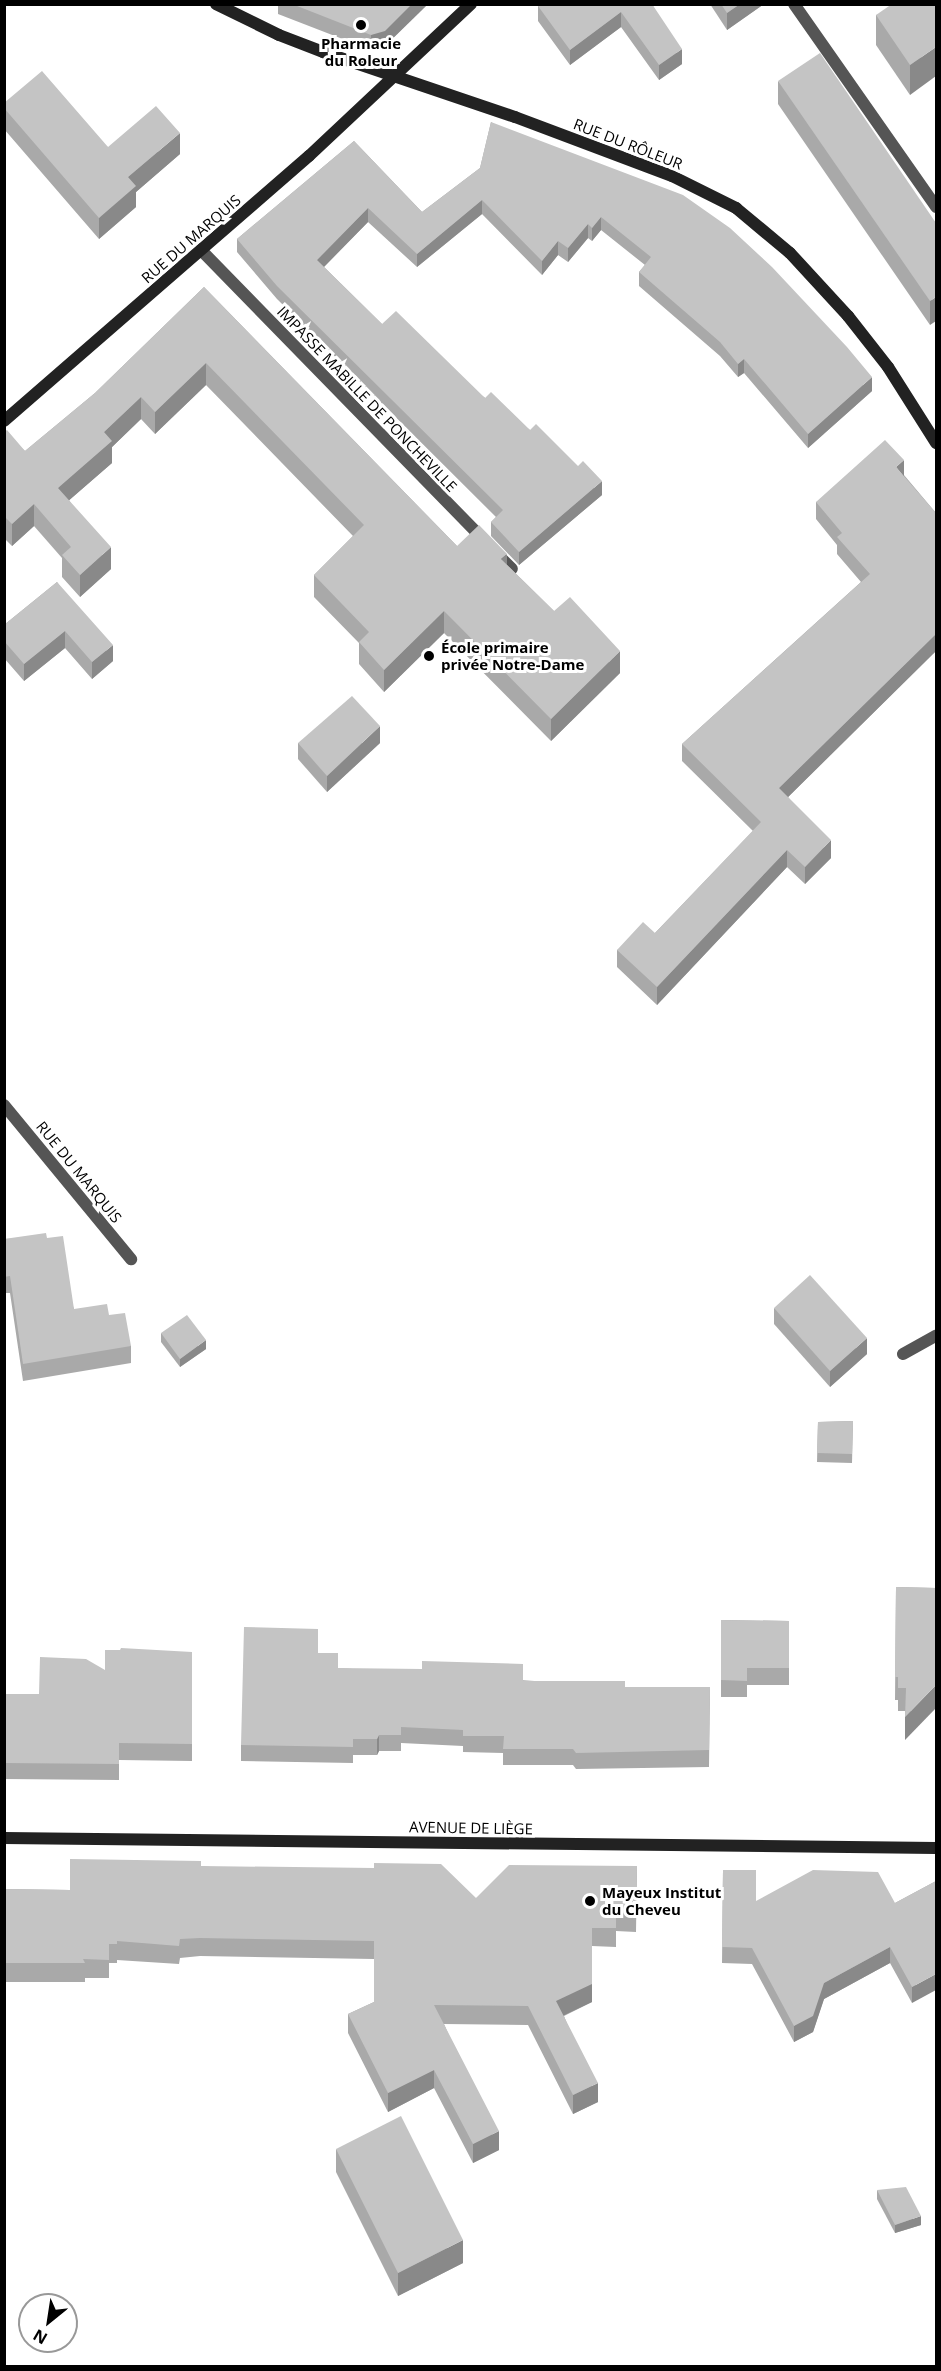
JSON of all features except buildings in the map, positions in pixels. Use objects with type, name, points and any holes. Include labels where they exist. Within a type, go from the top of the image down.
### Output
[{"type":"main road","name":"RUE DU RÔLEUR","points":[[216,4],[279,35],[672,177],[736,208],[790,253],[848,316],[888,367],[936,443]]},
{"type":"main road","name":"RUE DU MARQUIS","points":[[4,421],[201,250],[395,76],[471,4]]},
{"type":"main road","name":"AVENUE DE LIÈGE","points":[[4,1838],[936,1848]]},
{"type":"street","points":[[794,4],[936,207]]},
{"type":"street","name":"IMPASSE MABILLE DE PONCHEVILLE","points":[[201,250],[512,569]]},
{"type":"street","name":"RUE DU MARQUIS","points":[[4,1105],[131,1258]]},
{"type":"street","points":[[903,1354],[936,1336]]},
{"type":"place","name":"Pharmacie du Roleur","points":[[361,25]]},
{"type":"place","name":"École primaire privée Notre-Dame","points":[[429,656]]},
{"type":"place","name":"Mayeux Institut du Cheveu","points":[[590,1901]]}]
